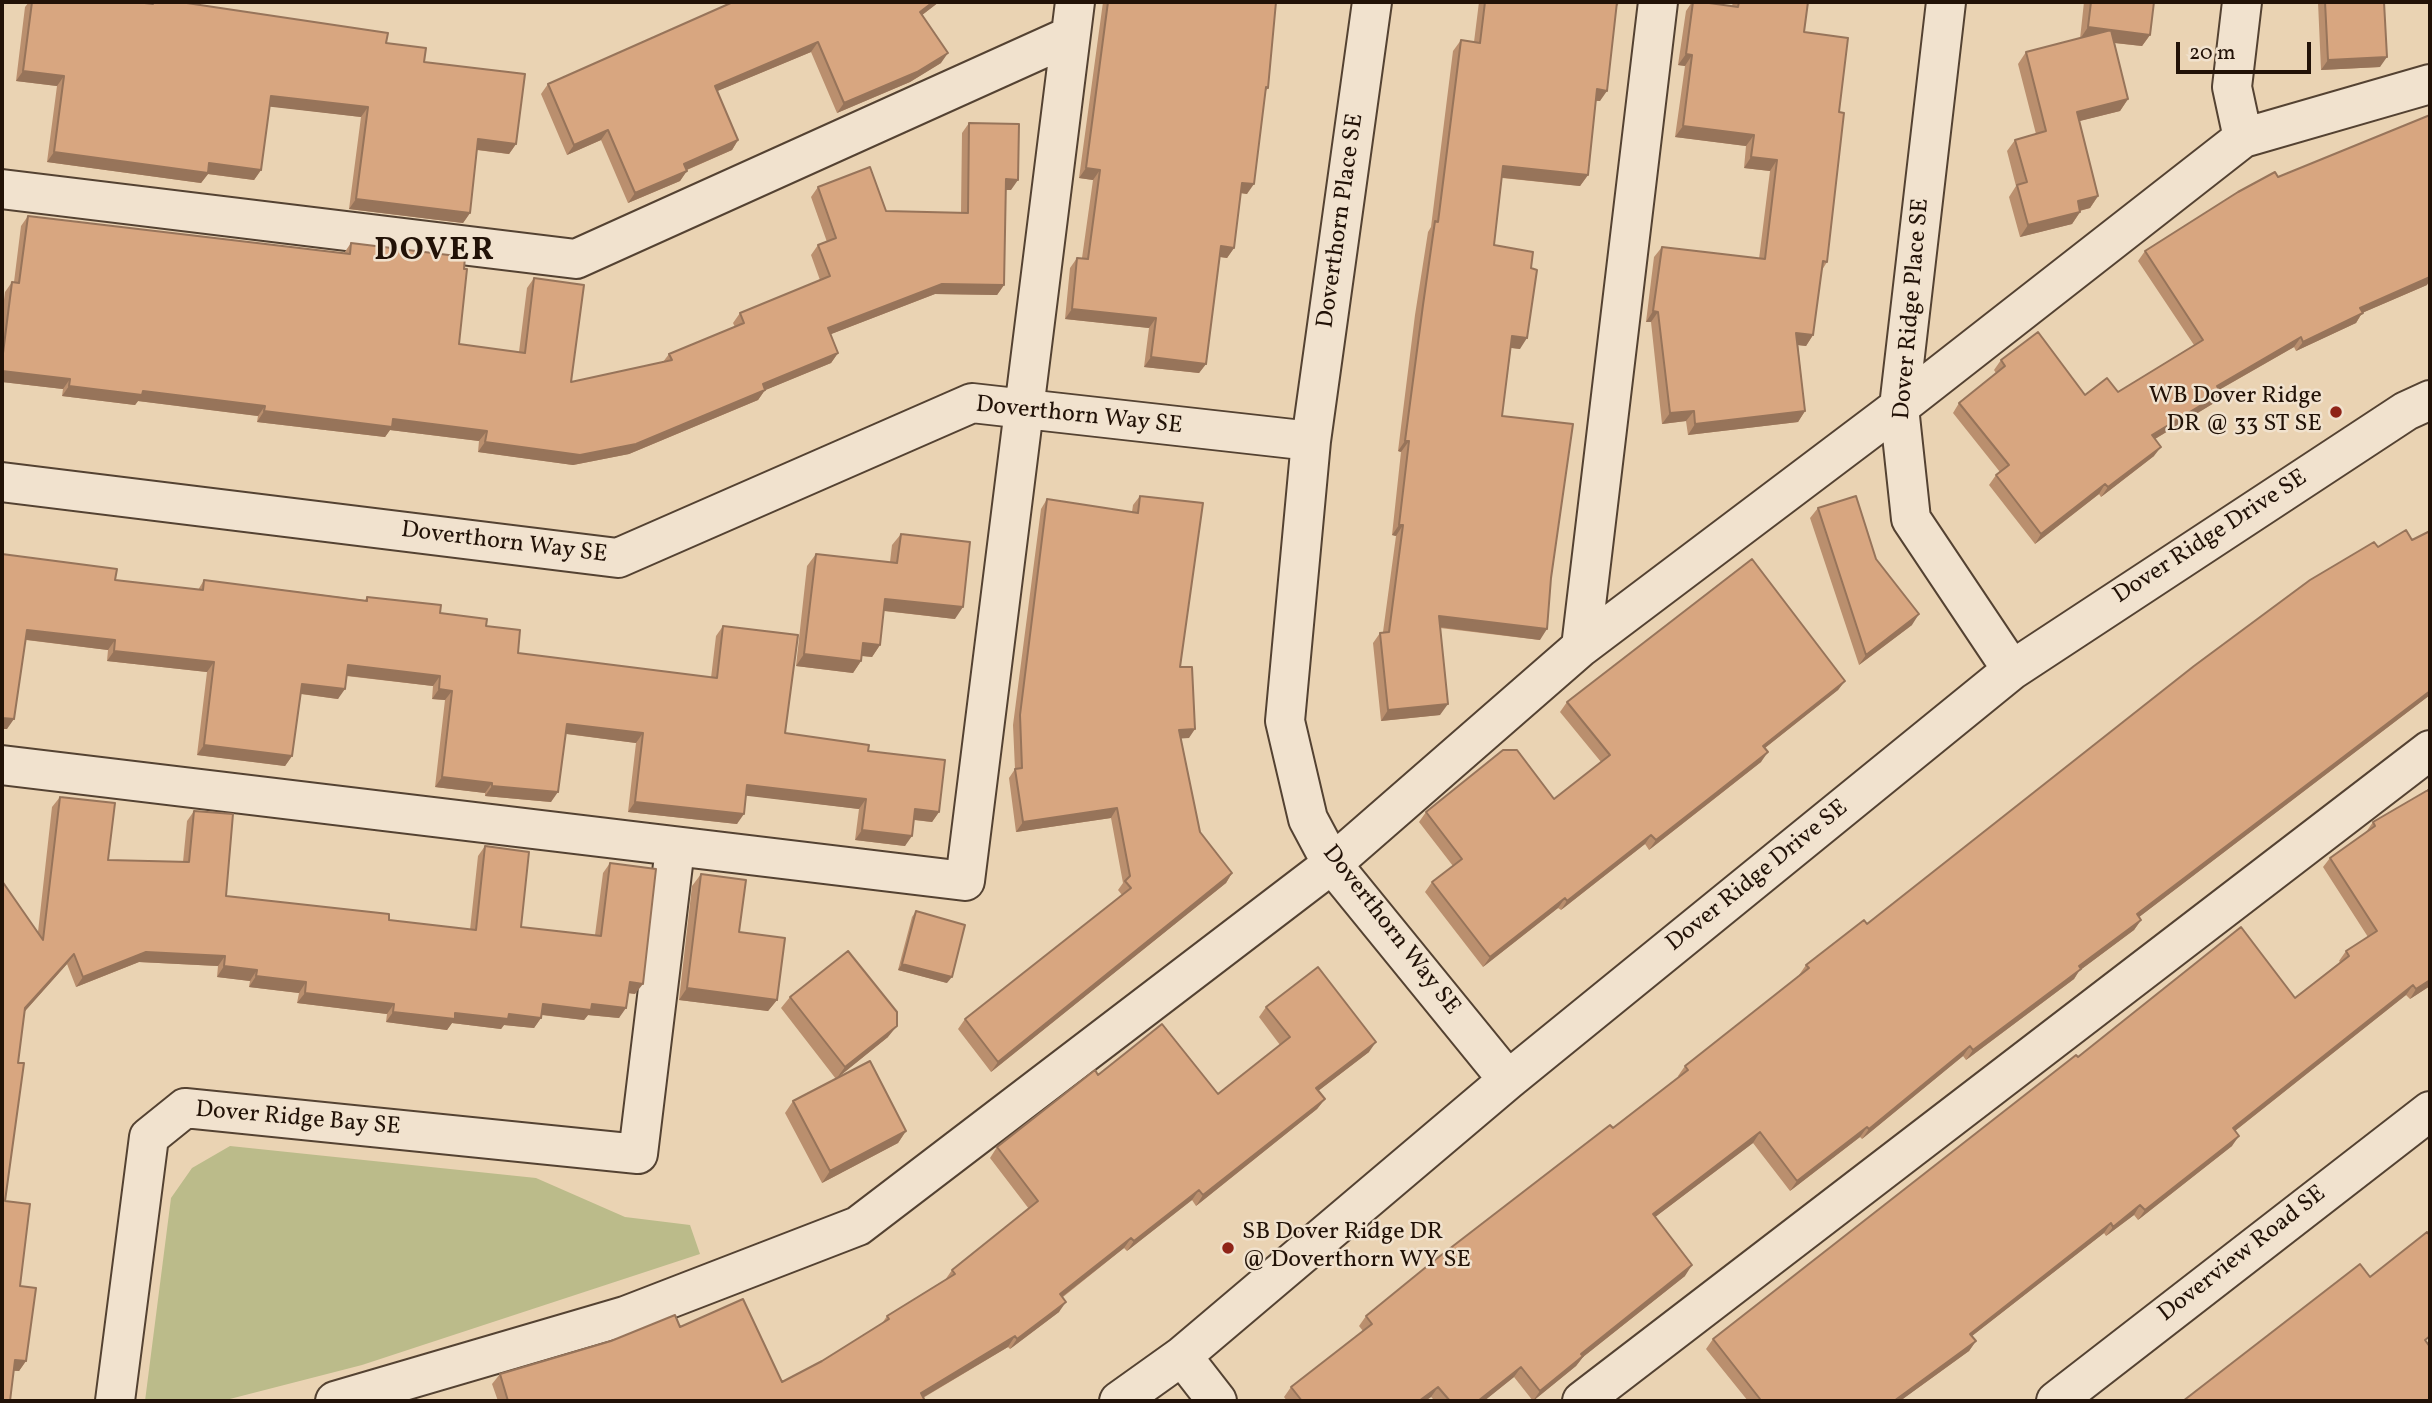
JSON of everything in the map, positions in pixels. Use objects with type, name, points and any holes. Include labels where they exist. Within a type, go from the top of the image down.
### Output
[{"type":"street","name":"Doverthorn Place SE","points":[[1311,441],[1372,2]]},
{"type":"street","points":[[1581,647],[1658,2]]},
{"type":"street","name":"Dover Ridge Place SE","points":[[1946,2],[1899,407],[1911,519],[2012,670]]},
{"type":"street","points":[[2242,2],[2232,87],[2243,138]]},
{"type":"street","points":[[2,189],[576,259],[1073,19]]},
{"type":"street","points":[[2,765],[965,881],[1073,19]]},
{"type":"street","points":[[335,1401],[625,1316],[858,1226],[1332,864],[1581,647],[1899,407],[2243,138],[2430,84]]},
{"type":"street","name":"Dover Ridge Drive SE","points":[[1119,1401],[1182,1356],[1508,1080],[2012,670],[2406,411],[2430,400]]},
{"type":"street","name":"Doverthorn Way SE","points":[[2,482],[618,558],[972,403],[1311,441],[1285,721],[1308,819],[1332,864],[1508,1080]]},
{"type":"street","points":[[1583,1401],[2430,750]]},
{"type":"street","name":"Dover Ridge Bay SE","points":[[115,1401],[149,1137],[186,1108],[638,1154],[675,848]]},
{"type":"street","name":"Doverview Road SE","points":[[2056,1401],[2430,1111]]},
{"type":"street","points":[[1182,1356],[1217,1401]]},
{"type":"green space","points":[[230,1146],[536,1178],[625,1217],[690,1225],[700,1254],[362,1365],[222,1401],[145,1401],[171,1198],[192,1168]]},
{"type":"building","points":[[32,2],[180,2],[388,33],[386,43],[426,48],[424,62],[525,74],[516,144],[478,139],[470,213],[356,199],[368,107],[271,96],[261,170],[209,163],[208,173],[54,152],[64,76],[23,71]]},
{"type":"building","points":[[733,2],[933,2],[920,12],[948,53],[917,72],[844,103],[818,42],[715,86],[738,140],[684,164],[687,171],[635,193],[608,130],[574,145],[548,84]]},
{"type":"building","points":[[1108,2],[1276,2],[1268,88],[1266,87],[1254,184],[1242,183],[1234,248],[1221,246],[1206,364],[1151,357],[1156,318],[1072,309],[1077,258],[1088,259],[1100,170],[1086,168]]},
{"type":"building","points":[[1485,2],[1617,2],[1607,91],[1597,89],[1588,175],[1503,166],[1494,245],[1533,252],[1531,268],[1537,270],[1527,338],[1512,336],[1502,416],[1573,424],[1551,578],[1547,629],[1439,616],[1448,704],[1388,710],[1380,633],[1389,632],[1403,525],[1399,525],[1409,441],[1405,441],[1423,305],[1435,221],[1438,222],[1461,40],[1480,43]]},
{"type":"building","points":[[1693,2],[1738,7],[1739,2],[1808,2],[1804,32],[1848,38],[1839,112],[1844,113],[1827,262],[1823,261],[1813,335],[1796,333],[1805,411],[1695,424],[1694,411],[1670,413],[1658,312],[1653,311],[1662,247],[1765,259],[1777,160],[1751,157],[1754,135],[1683,126],[1692,55],[1686,54]]},
{"type":"building","points":[[2091,2],[2154,2],[2150,35],[2088,27]]},
{"type":"building","points":[[2325,2],[2384,2],[2387,57],[2328,60]]},
{"type":"building","points":[[2111,30],[2128,99],[2077,112],[2098,196],[2078,201],[2080,212],[2028,225],[2017,185],[2027,182],[2015,140],[2046,131],[2026,52]]},
{"type":"building","points":[[2430,115],[2430,277],[2360,308],[2363,313],[2303,342],[2301,337],[2217,386],[2221,393],[2152,435],[2161,447],[2108,487],[2105,484],[2041,534],[1996,475],[2009,465],[1959,403],[2005,366],[2001,360],[2038,332],[2085,395],[2107,378],[2118,392],[2203,340],[2145,251],[2238,192],[2275,172],[2278,177]]},
{"type":"building","points":[[969,123],[1019,124],[1018,180],[1006,179],[1004,285],[942,284],[828,328],[838,353],[763,384],[765,390],[636,444],[580,455],[485,442],[487,431],[393,419],[392,427],[264,411],[265,406],[143,391],[142,395],[69,386],[70,379],[2,371],[12,282],[19,283],[28,216],[350,254],[351,243],[465,257],[464,269],[467,269],[459,344],[525,353],[534,278],[584,285],[571,382],[672,360],[669,354],[744,323],[740,313],[830,276],[818,245],[836,238],[818,187],[870,167],[886,211],[968,213]]},
{"type":"building","points":[[1140,496],[1203,503],[1180,667],[1192,667],[1195,729],[1179,730],[1200,832],[1232,873],[998,1062],[965,1019],[1131,888],[1125,881],[1130,876],[1117,808],[1023,822],[1015,769],[1022,768],[1020,715],[1047,499],[1138,513]]},
{"type":"building","points":[[1856,496],[1876,559],[1919,614],[1866,655],[1818,508]]},
{"type":"building","points":[[2406,530],[2412,540],[2430,531],[2430,691],[2137,914],[2141,920],[2079,966],[2081,969],[1973,1050],[1970,1046],[1869,1129],[1867,1127],[1797,1181],[1760,1132],[1653,1214],[1692,1265],[1581,1354],[1583,1356],[1540,1391],[1521,1367],[1478,1401],[1450,1401],[1438,1387],[1419,1401],[1302,1401],[1291,1387],[1372,1324],[1366,1316],[1431,1263],[1610,1125],[1613,1128],[1688,1070],[1685,1066],[1809,968],[1806,965],[1864,920],[1867,924],[2194,666],[2310,580],[2374,542],[2378,547]]},
{"type":"building","points":[[901,534],[970,542],[963,607],[885,599],[880,645],[863,643],[861,661],[804,654],[816,554],[897,563]]},
{"type":"building","points":[[2,554],[117,569],[115,580],[203,590],[204,580],[367,601],[367,597],[441,605],[440,613],[487,619],[486,626],[520,630],[518,653],[717,678],[723,626],[798,635],[785,733],[869,745],[868,751],[945,760],[939,812],[915,809],[912,836],[862,830],[866,799],[747,785],[744,814],[635,802],[643,733],[567,724],[558,792],[492,786],[492,783],[442,777],[452,691],[439,689],[440,676],[348,665],[345,689],[302,684],[292,756],[204,745],[214,662],[114,651],[115,640],[27,630],[14,719],[2,718]]},
{"type":"building","points":[[1752,559],[1845,681],[1763,746],[1768,752],[1656,840],[1651,835],[1490,957],[1432,882],[1462,859],[1426,812],[1503,750],[1517,750],[1554,799],[1610,755],[1567,702]]},
{"type":"building","points":[[2428,790],[2430,980],[2416,989],[2413,985],[2233,1128],[2239,1136],[2145,1210],[2140,1205],[2113,1227],[2111,1223],[1970,1334],[1976,1341],[1894,1401],[1757,1401],[1760,1399],[1713,1339],[2076,1055],[2078,1057],[2241,927],[2295,998],[2349,956],[2346,951],[2377,931],[2330,858],[2375,826],[2373,822]]},
{"type":"building","points":[[60,797],[115,803],[108,860],[189,862],[194,811],[233,814],[226,896],[389,914],[389,920],[476,930],[485,846],[529,852],[521,927],[601,936],[610,863],[656,869],[643,984],[630,982],[626,1008],[592,1004],[591,1010],[543,1004],[541,1018],[509,1014],[508,1019],[455,1013],[455,1019],[393,1012],[394,1004],[305,993],[306,982],[256,976],[257,970],[224,966],[225,956],[146,952],[83,977],[74,954],[25,1008],[18,1063],[24,1063],[5,1201],[30,1204],[20,1286],[36,1288],[26,1361],[15,1360],[10,1401],[2,1401],[2,881],[43,940]]},
{"type":"building","points":[[701,874],[746,880],[739,932],[785,938],[777,1000],[687,988]]},
{"type":"building","points":[[916,911],[965,925],[952,977],[902,964]]},
{"type":"building","points":[[848,951],[897,1012],[897,1026],[845,1067],[790,997]]},
{"type":"building","points":[[1318,967],[1376,1042],[1316,1088],[1325,1099],[1203,1195],[1199,1190],[1134,1241],[1131,1238],[1060,1294],[1066,1302],[1017,1339],[1015,1336],[921,1393],[924,1399],[921,1401],[508,1401],[500,1374],[611,1341],[675,1315],[680,1327],[743,1299],[782,1382],[822,1361],[955,1274],[952,1270],[1038,1201],[997,1147],[1095,1070],[1098,1075],[1162,1024],[1218,1094],[1290,1037],[1266,1007]]},
{"type":"building","points":[[870,1061],[906,1131],[830,1171],[793,1101]]},
{"type":"building","points":[[2427,1232],[2430,1236],[2430,1336],[2425,1340],[2430,1347],[2430,1401],[2183,1401],[2360,1264],[2370,1277]]},
{"type":"place","name":"WB Dover Ridge DR @ 33 ST SE","points":[[2336,412]]},
{"type":"place","name":"SB Dover Ridge DR @ Doverthorn WY SE","points":[[1228,1248]]},
{"type":"district","name":"DOVER","points":[[435,253]]}]
